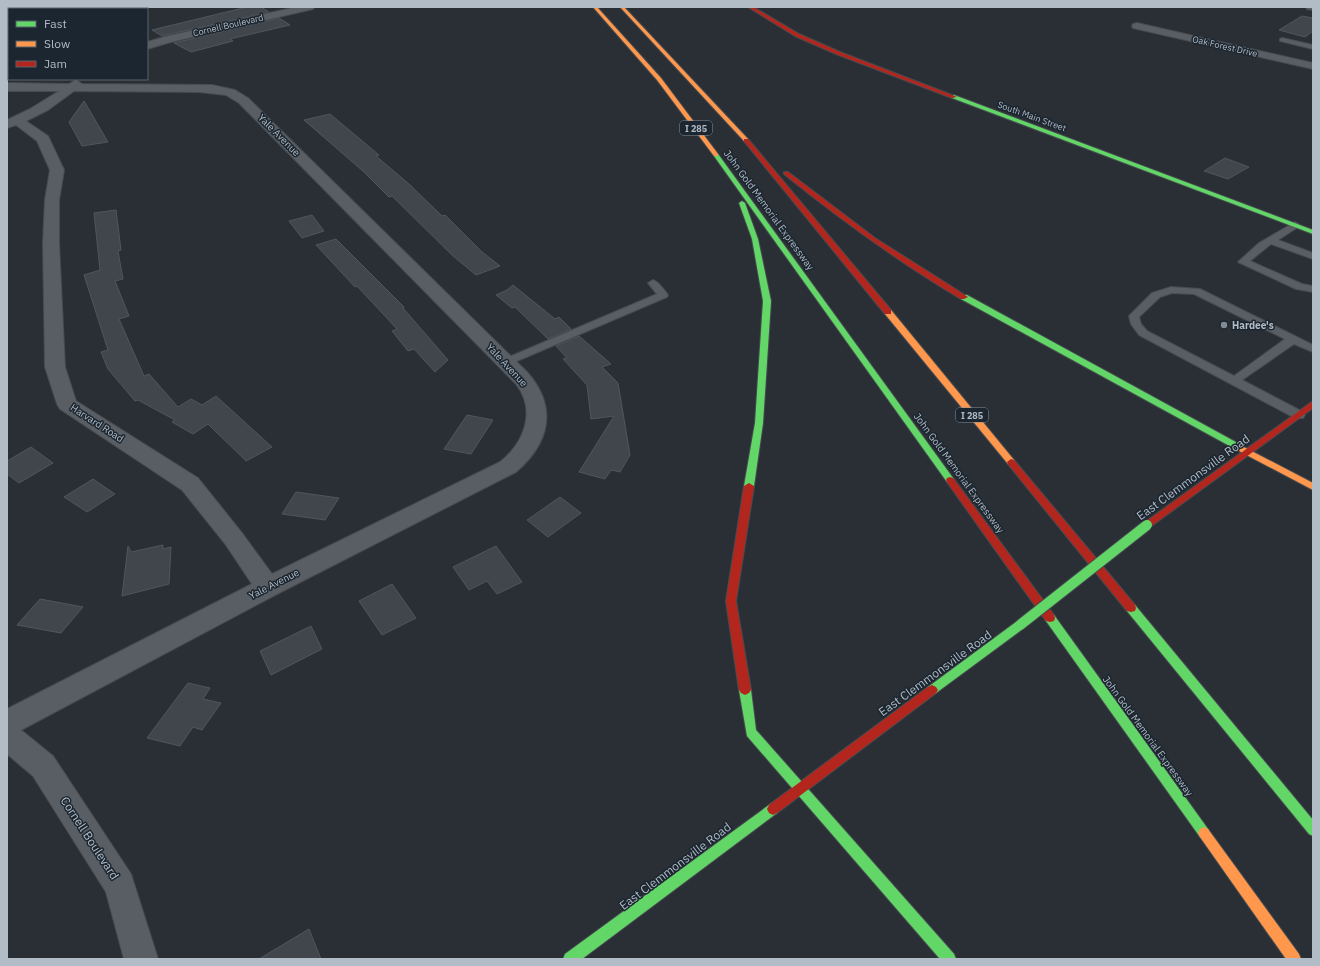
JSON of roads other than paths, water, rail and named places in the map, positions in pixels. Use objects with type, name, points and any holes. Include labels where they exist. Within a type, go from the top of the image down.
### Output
[{"type":"main road","name":"John Gold Memorial Expressway","points":[[595,7],[658,79],[733,177],[1294,959]]},
{"type":"main road","name":"I 285","points":[[622,7],[749,143],[1313,830]]},
{"type":"main road","name":"South Main Street","points":[[750,7],[791,32],[838,53],[1313,232]]},
{"type":"main road","points":[[749,143],[838,215],[924,275],[1122,386],[1313,487]]},
{"type":"main road","points":[[733,177],[755,239],[767,301],[758,423],[731,601],[751,732],[798,788],[949,959]]},
{"type":"main road","name":"East Clemmonsville Road","points":[[570,959],[798,788],[1020,625],[1147,525],[1313,404]]},
{"type":"street","name":"Cornell Boulevard","points":[[148,46],[168,39],[309,7]]},
{"type":"street","name":"Oak Forest Drive","points":[[1137,26],[1313,66]]},
{"type":"street","name":"Yale Avenue","points":[[7,87],[78,83],[217,89],[234,93],[266,122],[506,362],[529,388],[535,400],[538,419],[531,440],[516,461],[457,493],[268,587],[7,723]]},
{"type":"street","points":[[12,123],[47,106],[78,83]]},
{"type":"street","name":"Harvard Road","points":[[12,123],[43,138],[57,170],[52,200],[50,243],[55,367],[68,404],[190,484],[234,539],[268,587]]},
{"type":"street","name":"Cornell Boulevard","points":[[7,736],[43,766],[120,885],[141,959]]},
{"type":"lane","points":[[1282,40],[1313,47]]},
{"type":"lane","points":[[1295,225],[1270,240],[1243,262],[1300,287],[1313,289]]},
{"type":"lane","points":[[1270,240],[1313,256]]},
{"type":"lane","points":[[506,362],[663,295],[653,283]]},
{"type":"lane","points":[[1298,415],[1143,333],[1136,324],[1134,316],[1156,295],[1171,290],[1196,291],[1313,349]]},
{"type":"lane","points":[[1234,381],[1292,339]]},
{"type":"place","name":"Hardee's","points":[[1224,325]]}]
